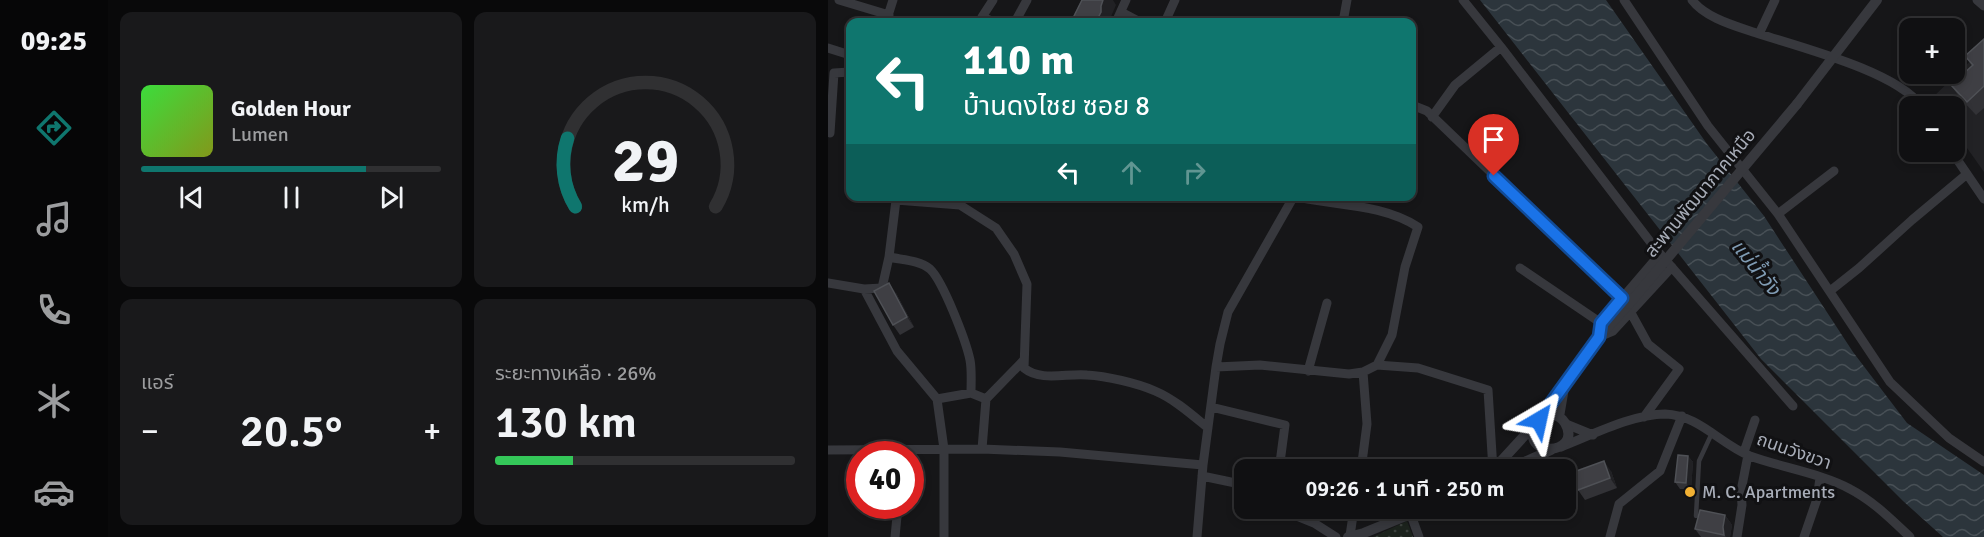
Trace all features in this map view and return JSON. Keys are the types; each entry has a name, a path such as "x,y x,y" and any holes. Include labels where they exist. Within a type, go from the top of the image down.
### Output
{"street":[{"path":"839,0 884,18"},
{"path":"887,18 893,0"},
{"path":"982,18 993,0"},
{"path":"1017,18 1027,0"},
{"path":"1118,18 1126,0"},
{"path":"1167,18 1175,0"},
{"path":"1346,18 1347,0"},
{"path":"1463,0 1660,254 1793,406"},
{"path":"1624,0 1708,126 1778,214 1890,382 1949,438 1984,462"},
{"path":"1692,0 1724,22 1833,57 1903,88 1911,96"},
{"path":"1759,34 1775,0"},
{"name":"สะพานพัฒนาภาคเหนือ","path":"1503,459 1539,420 1599,337 1797,104 1877,0"},
{"path":"1977,0 1984,6"},
{"path":"1121,12 1132,18"},
{"path":"1432,117 1455,85 1501,47"},
{"path":"828,48 846,54"},
{"path":"830,133 834,73 846,72"},
{"path":"1416,107 1427,111 1627,305 1648,344 1679,369 1644,417"},
{"path":"1959,162 1984,199"},
{"path":"1778,214 1834,171"},
{"path":"1830,291 1967,174"},
{"path":"828,283 864,289 882,288 889,257 896,201"},
{"path":"959,201 996,228 1014,254 1027,284 1024,368 1030,373 1057,376 1088,375 1155,391 1182,407 1208,428"},
{"path":"1197,537 1210,407 1228,312 1291,201"},
{"path":"1356,201 1418,227 1405,267 1392,335 1377,365"},
{"path":"1627,305 1660,254"},
{"path":"889,257 918,263 930,270 939,282 970,360 971,393"},
{"path":"1599,337 1601,323 1627,305 1672,267"},
{"path":"1520,268 1601,323"},
{"path":"864,289 897,351 938,399 944,449 944,537"},
{"path":"1308,371 1327,303"},
{"path":"982,449 986,399 1023,361"},
{"path":"1216,367 1260,365 1349,374 1364,372 1377,365 1418,368 1488,390 1492,459"},
{"path":"1361,459 1366,424 1364,372"},
{"path":"1555,449 1567,437 1562,421 1564,384"},
{"path":"938,399 971,393 986,399"},
{"path":"1210,407 1285,425 1280,459"},
{"name":"ถนนวังขวา","path":"1593,435 1644,417 1663,414 1682,416 1694,420 1746,454 1848,488 1872,503 1910,537"},
{"path":"1555,449 1540,447 1534,438 1534,427 1539,420 1553,415 1593,435"},
{"path":"1610,537 1619,504 1660,471 1682,416"},
{"path":"1737,537 1746,454 1755,420"},
{"path":"1532,459 1593,435"},
{"path":"924,450 982,449 1060,452 1203,465"},
{"path":"828,450 846,450"},
{"path":"1202,476 1234,483"},
{"path":"1804,537 1817,499 1820,478"},
{"path":"895,537 897,519"},
{"path":"1304,519 1336,537"},
{"path":"1312,519 1314,523"},
{"path":"1352,519 1349,537 1401,519"},
{"path":"1412,519 1419,537"}],"lane":[{"path":"1696,516 1699,461 1712,433"}],"shaded area":[{"path":"1984,48 1984,172 1965,145 1965,96 1934,96 1947,84 1965,84 1965,66"},
{"path":"1407,521 1413,537 1373,537"}],"water":[{"name":"แม่น้ำวัง","path":"1480,0 1606,0 1707,144 1764,216 1853,352 1907,423 1984,475 1984,537 1943,537 1903,501 1761,359"}],"building":[{"path":"1082,0 1103,0 1098,18 1073,18"},
{"path":"1984,39 1984,86 1967,102 1965,96 1961,96 1951,85 1965,84 1965,72 1973,65 1965,56"},
{"path":"889,283 907,317 893,325 874,291"},
{"path":"1678,455 1688,456 1686,483 1675,482"},
{"path":"1604,461 1610,478 1578,490 1576,471"},
{"path":"1700,510 1725,515 1724,535 1695,529"}],"place":[{"name":"M. C. Apartments","path":"1690,492"}],"route":[{"path":"1494,176 1622,298 1601,323 1599,337 1539,420"}]}
